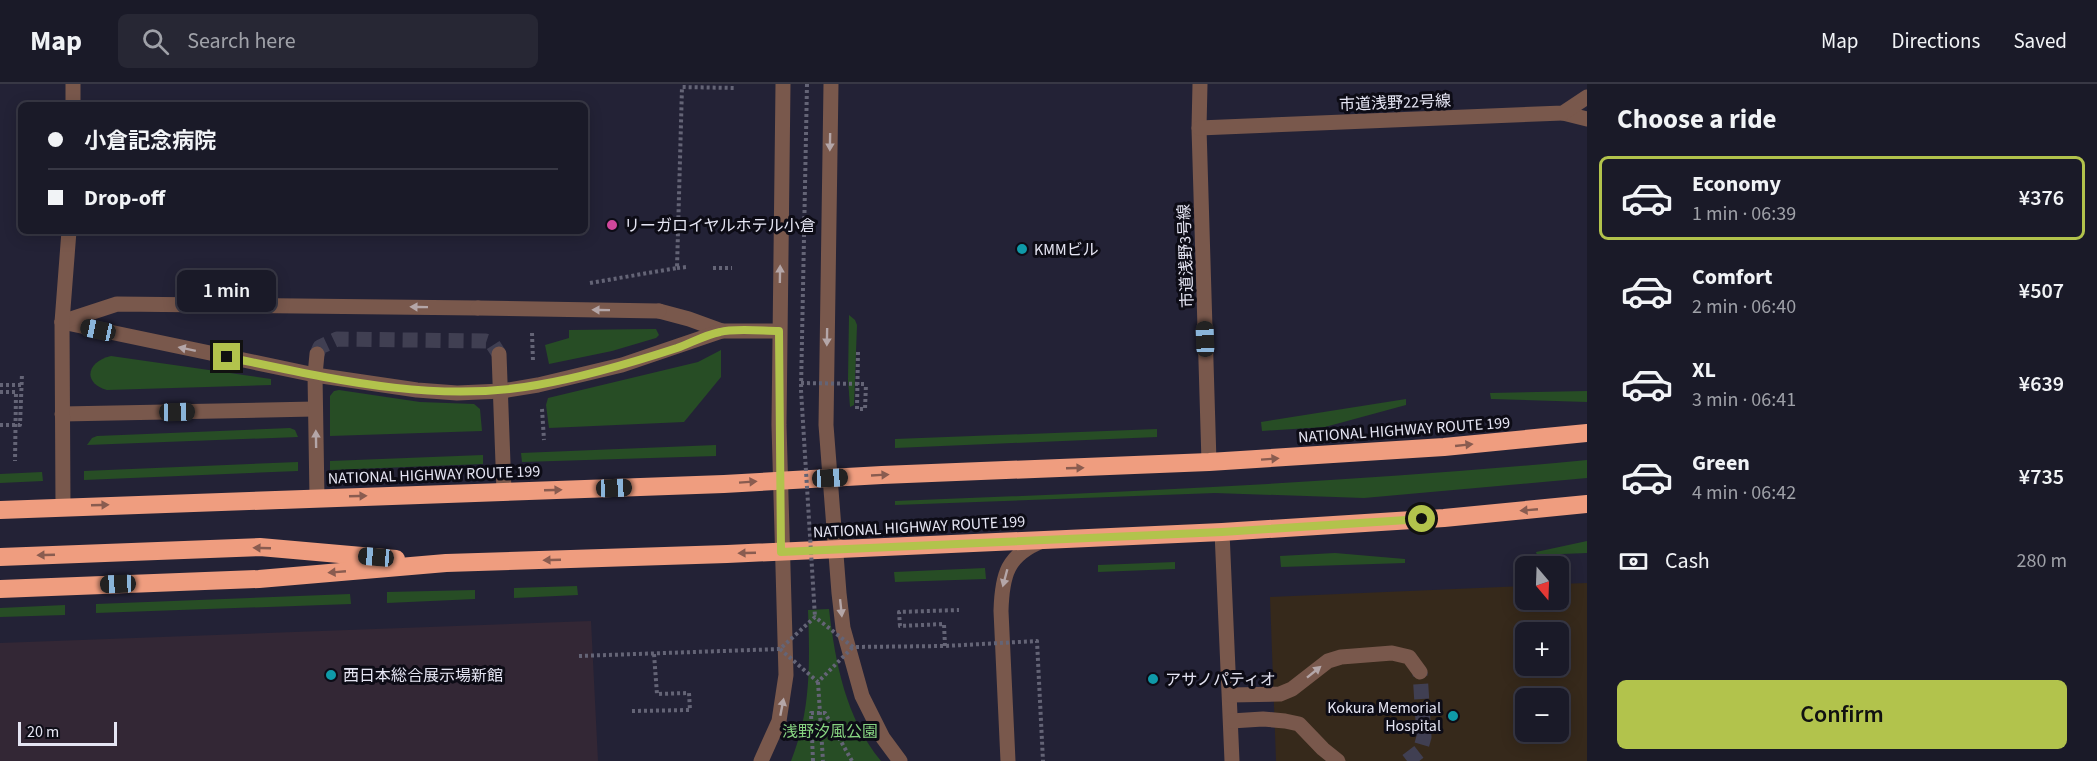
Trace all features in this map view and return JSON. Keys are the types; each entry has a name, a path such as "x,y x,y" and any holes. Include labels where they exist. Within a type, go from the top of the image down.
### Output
{"highway":[{"name":"NATIONAL HIGHWAY ROUTE 199","path":"0,510 1209,462 1444,447 1587,433"},
{"name":"NATIONAL HIGHWAY ROUTE 199","path":"0,589 259,579 446,563 781,552 1222,532 1444,518 1587,504"},
{"path":"0,557 260,547 446,563"}],"street":[{"path":"73,84 73,102"},
{"path":"761,761 779,722 786,675 781,552 779,331 783,84"},
{"path":"831,84 826,425 843,628 853,667 870,715 900,761"},
{"name":"市道浅野3号線","path":"1200,84 1199,128 1209,462"},
{"path":"1563,113 1587,97"},
{"path":"1563,113 1587,119"},
{"name":"市道浅野22号線","path":"1199,128 1563,113"},
{"path":"63,507 62,322 69,234"},
{"path":"62,322 117,304 153,304 659,311 722,331"},
{"path":"62,322 315,375 417,390 457,393 502,391 538,385 622,365 722,331 779,331"},
{"path":"317,354 315,375 317,498"},
{"path":"499,354 504,491"},
{"path":"62,414 315,409"},
{"path":"1222,532 1232,761"},
{"path":"1008,761 1002,588 1007,569 1015,557 1028,546 1045,540"},
{"path":"1230,695 1280,694 1292,689 1328,661 1341,657 1392,653 1409,657 1420,672"},
{"path":"1231,721 1263,719 1299,724 1338,761"}],"path":[{"path":"807,84 801,383 815,617 853,647 945,646 1037,641 1043,761"},
{"path":"677,268 682,87 735,88"},
{"path":"588,284 687,267"},
{"path":"713,268 732,268"},
{"path":"532,325 532,355 535,368"},
{"path":"801,383 866,384 866,409 857,409 858,352"},
{"path":"0,425 20,425 22,374"},
{"path":"0,385 22,385"},
{"path":"0,392 16,392 15,461"},
{"path":"541,399 544,440"},
{"path":"945,646 944,624 900,626 899,612 959,610"},
{"path":"579,656 780,649 815,617"},
{"path":"818,682 853,647"},
{"path":"780,649 818,682 823,761"},
{"path":"632,711 690,710 689,693 657,693 654,654"},
{"path":"813,761 811,713 825,713 852,761"}],"shaded area":[{"path":"1587,583 1587,761 1276,761 1270,597 1515,586 1515,610 1569,610 1569,584"},
{"name":"西日本総合展示場新館","path":"591,621 598,761 0,761 0,643"}],"green space":[{"path":"849,315 857,325 854,405 850,407 848,379"},
{"path":"656,329 659,335 656,338 612,351 549,364 545,345 569,338 569,330"},
{"path":"721,350 721,377 684,422 549,428 546,405 548,398 698,362"},
{"path":"111,356 271,379 271,385 107,390 93,382 91,372 97,362"},
{"path":"334,391 420,402 474,404 480,409 482,431 330,436 330,396"},
{"path":"1587,391 1587,402 1491,399 1490,393"},
{"path":"1406,399 1406,405 1325,427 1262,431 1261,422"},
{"path":"290,428 295,430 298,437 87,445 92,438 97,436"},
{"path":"1157,429 1157,437 895,448 895,439"},
{"path":"716,445 716,456 522,462 521,453"},
{"path":"483,455 483,464 330,470 330,461"},
{"path":"1587,460 1587,478 1364,498 1215,493 895,505 895,501 1328,480"},
{"path":"298,462 298,471 84,480 84,471"},
{"path":"42,472 43,481 0,483 0,474"},
{"path":"1587,541 1587,553 1537,555 1536,552"},
{"path":"1335,553 1405,559 1405,563 1281,567 1280,556"},
{"path":"1175,562 1175,569 1098,572 1098,565"},
{"path":"985,568 986,579 895,582 894,572"},
{"path":"577,586 578,595 514,598 514,588"},
{"path":"475,590 475,599 387,603 387,592"},
{"path":"350,594 351,604 96,613 96,604"},
{"path":"65,605 65,615 0,617 0,608"},
{"name":"浅野汐風公園","path":"829,609 844,689 859,727 881,761 791,761 798,743 806,705 809,668 808,610"}],"tunnel":[{"path":"317,354 320,347 337,339 486,341 492,343 499,354"},
{"path":"1407,761 1420,751 1424,737 1420,672"}],"place":[{"name":"リーガロイヤルホテル小倉","path":"612,225"},
{"name":"KMMビル","path":"1022,249"},
{"name":"西日本総合展示場新館","path":"331,675"},
{"name":"アサノパティオ","path":"1153,679"},
{"name":"Kokura Memorial Hospital","path":"1453,716"}],"route":[{"path":"227,357 315,375 417,390 457,393 502,391 622,365 722,331 779,331 781,552 1222,532 1422,519"}]}
